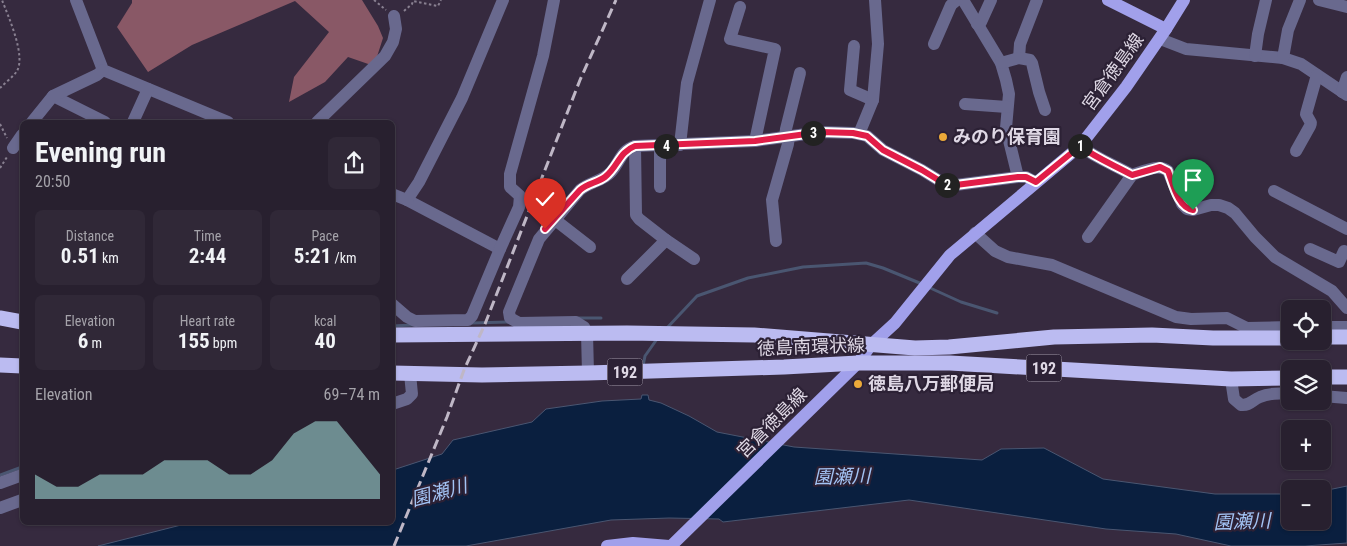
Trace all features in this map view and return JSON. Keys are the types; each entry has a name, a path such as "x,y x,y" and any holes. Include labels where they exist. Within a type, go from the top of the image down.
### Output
{"highway":[{"path":"0,318 20,322"},
{"name":"徳島南環状線","path":"395,334 626,332 772,336 915,348 949,348 1054,337 1143,335 1213,338"},
{"path":"1331,337 1347,337"},
{"name":"192","path":"1213,338 1281,338"},
{"name":"徳島南環状線","path":"395,373 482,375 784,367 858,363 950,363 1231,379"},
{"path":"0,365 20,366"},
{"path":"1331,377 1347,377"},
{"name":"192","path":"1231,379 1281,378"}],"main road":[{"path":"1108,0 1163,34"},
{"name":"宮倉徳島線","path":"673,544 858,363 871,345 895,323 950,255 1080,146 1126,87 1184,0"},
{"path":"607,546 633,543 673,544"}],"street":[{"path":"76,0 103,70 223,120"},
{"path":"407,200 462,98 503,0"},
{"path":"395,307 415,321 468,320 472,316 519,207 520,196 510,187 510,174 543,56 554,0"},
{"path":"680,145 687,83 710,0"},
{"path":"859,134 873,100 878,44 875,0"},
{"path":"934,44 951,5 957,0"},
{"path":"963,0 1001,63 1009,94 1006,128 1018,177"},
{"path":"977,24 981,22 991,0"},
{"path":"1019,58 1020,44 1037,0"},
{"path":"1255,56 1266,0"},
{"path":"1283,58 1288,30 1300,0"},
{"path":"1319,0 1347,7"},
{"path":"740,7 730,39 775,49 755,141"},
{"path":"319,120 385,56 393,42 396,29 394,16"},
{"path":"1163,34 1186,48 1283,58 1301,64 1345,94 1347,77"},
{"path":"854,46 850,90 873,100"},
{"path":"1001,63 1019,58 1030,60 1045,110"},
{"path":"34,120 53,96 97,75 103,70"},
{"path":"776,241 772,200 788,144 786,129 800,73"},
{"path":"1296,151 1310,126 1311,122 1306,114 1317,75"},
{"path":"134,120 148,89"},
{"path":"53,96 101,120"},
{"path":"965,104 1007,107"},
{"path":"588,373 584,327 576,322 519,323 510,318 509,312 538,239 580,190 587,184 604,178 612,171 626,149 635,146 755,141 821,132 859,134 867,136 883,150 948,186 1018,177 1026,177 1036,182"},
{"path":"12,148 20,138"},
{"path":"635,146 636,215 666,240 694,258"},
{"path":"660,146 660,187"},
{"path":"1080,146 1095,157 1115,165 1132,175"},
{"path":"1088,237 1132,175 1160,167 1165,168 1182,204 1188,210 1211,205 1220,205 1228,208 1235,213 1255,238 1275,257 1332,291 1347,308"},
{"path":"1274,190 1347,229"},
{"path":"395,196 407,200 500,248"},
{"path":"554,219 590,246"},
{"path":"974,233 995,251 1008,257 1052,265 1176,317 1191,319 1227,318 1247,328"},
{"path":"627,279 666,240"},
{"path":"1310,249 1339,262 1344,251 1347,252"},
{"path":"1213,338 1247,328 1281,327"},
{"path":"1331,327 1347,327"},
{"path":"395,403 407,399 412,394 410,374"},
{"path":"1231,379 1233,396 1241,405 1250,404 1256,398 1268,394 1281,394"},
{"path":"1331,397 1347,398"},
{"path":"0,483 20,476"},
{"path":"0,508 20,501"}],"path":[{"path":"0,88 17,71 19,60 16,36 2,0"},
{"path":"374,0 394,16 412,4 413,0 438,6 442,0"}],"shaded area":[{"path":"132,0 362,0 383,38 374,66 348,57 325,82 289,102 294,77 329,32 295,1 192,45 148,72 117,27"}],"water":[{"name":"園瀬川","path":"642,395 648,395 649,400 661,403 689,416 717,432 794,447 982,460 1001,449 1044,448 1103,479 1215,494 1281,494 1281,530 1331,530 1331,489 1347,486 1347,543 1305,546 1231,546 1176,534 1106,529 909,500 723,522 719,519 669,518 611,520 466,546 98,546 181,525 395,525 395,469 442,454 453,440 532,422 546,409 602,401 641,399"}],"waterway":[{"path":"666,329 697,296 748,278 803,267 866,263 922,284"},
{"path":"928,287 961,302 997,313"},
{"path":"579,318 601,318"},
{"path":"472,323 508,322"},
{"path":"395,326 413,325"},
{"path":"643,366 645,356 657,339"},
{"path":"0,475 20,468"}],"railway":[{"path":"394,546 447,417 464,370 485,324 580,80 616,0"}],"place":[{"name":"みのり保育園","path":"943,137"},
{"name":"徳島八万郵便局","path":"858,384"}],"route":[{"path":"545,229 580,190 587,184 604,178 612,171 626,149 635,146 755,141 821,132 853,133 867,136 883,150 948,186 1018,177 1026,177 1036,182 1080,146 1095,157 1115,165 1132,175 1160,167 1165,168 1182,204 1188,210 1193,210"}]}
